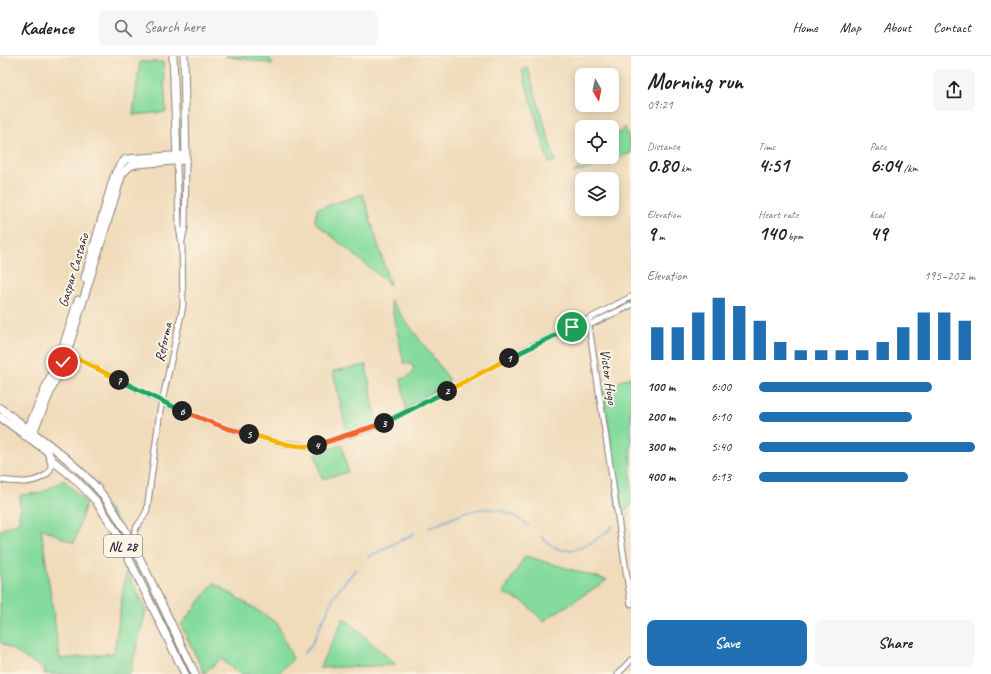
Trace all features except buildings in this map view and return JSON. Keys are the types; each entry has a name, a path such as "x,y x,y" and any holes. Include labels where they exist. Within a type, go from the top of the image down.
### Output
{"main road":[{"path":"173,56 177,158"},
{"path":"184,56 186,158"},
{"name":"Gaspar Castaño","path":"29,435 64,352 116,171 126,159 186,158"},
{"name":"NL 28","path":"0,408 96,501 115,530 185,674"},
{"name":"NL 28","path":"0,417 66,459 96,488 122,524 195,674"}],"street":[{"name":"Reforma","path":"139,558 134,534 136,525 143,518 147,510 162,402 183,306 182,244 179,228 177,158"},
{"path":"182,244 185,227 186,158"},
{"path":"64,352 162,402 199,418 226,428 277,442 311,447 380,425 532,346 630,298"},
{"path":"581,323 589,325 631,305"},
{"name":"Victor Hugo","path":"588,319 631,604"},
{"path":"0,480 26,482 38,480 49,473 52,466 45,450"},
{"path":"618,674 631,660"}],"green space":[{"path":"225,56 268,56 273,64"},
{"path":"140,62 163,62 166,112 133,115"},
{"path":"528,68 555,161 549,163 522,70"},
{"path":"625,127 631,145 631,153 619,157 619,133"},
{"path":"583,164 601,164 588,169 573,173"},
{"path":"363,194 390,285 315,222 317,209"},
{"path":"390,300 450,380 406,410 401,379 406,378 412,372 414,367 410,364 404,363"},
{"path":"366,365 377,423 347,433 333,371"},
{"path":"631,376 631,506 622,512 603,390"},
{"path":"342,445 348,472 322,479 315,453"},
{"path":"79,478 110,510 127,539 192,674 189,674 115,523 102,504"},
{"path":"64,480 86,503 74,543 41,528 60,659 114,653 126,571 146,610 130,674 44,674 45,670 0,642 0,530 19,522 20,495 41,493"},
{"path":"525,556 607,580 543,621 525,603 503,593"},
{"path":"214,583 277,623 293,659 278,674 240,674 221,659 204,673 181,625"},
{"path":"344,618 396,665 319,668"}],"waterway":[{"path":"429,528 479,509 503,511 529,526"},
{"path":"626,517 631,513"},
{"path":"541,536 550,544 559,549 578,549 596,540 613,526"},
{"path":"368,557 415,533"},
{"path":"304,653 311,646 335,594 356,569"}],"route":[{"path":"63,362 67,353 162,402 199,418 226,428 277,442 311,447 380,425 398,417 532,346 572,327"}]}
